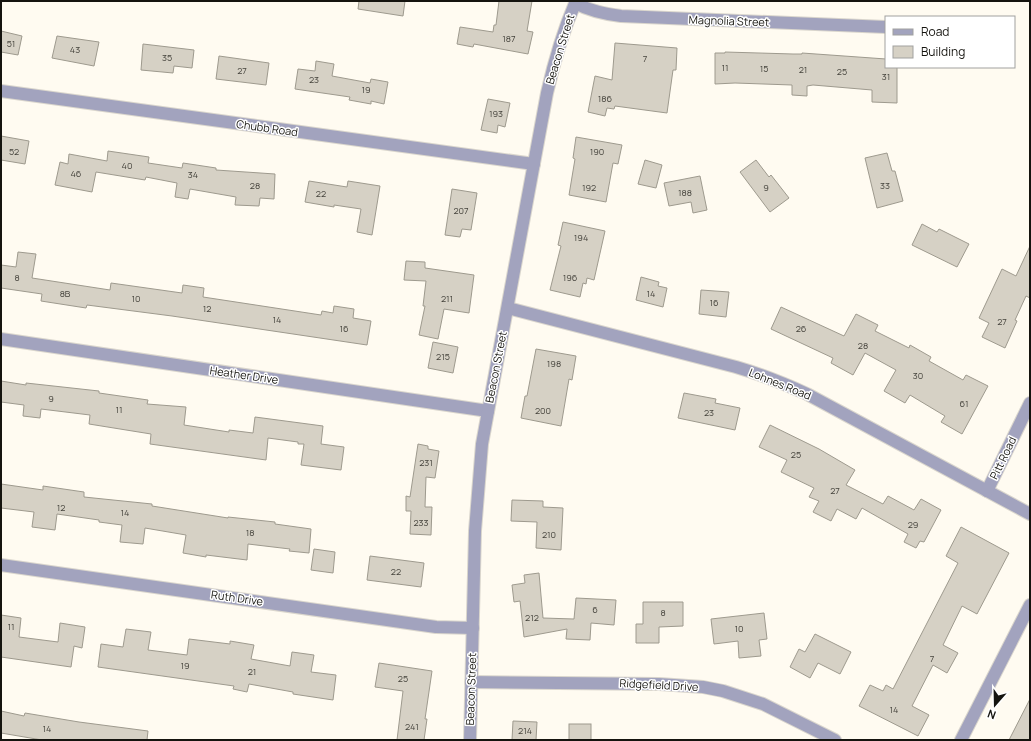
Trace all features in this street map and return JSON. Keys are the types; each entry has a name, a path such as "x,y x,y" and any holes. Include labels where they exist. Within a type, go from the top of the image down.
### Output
{"street":[{"name":"Magnolia Street","path":"575,2 597,12 621,16 885,28"},
{"name":"Beacon Street","path":"470,740 477,504 482,444 554,63 575,2"},
{"name":"Chubb Road","path":"1,91 534,164"},
{"name":"Lohnes Road","path":"508,308 761,374 807,394 1030,514"},
{"name":"Heather Drive","path":"1,339 488,411"},
{"name":"Pitt Road","path":"987,491 1030,403"},
{"name":"Ruth Drive","path":"1,565 436,627 473,628"},
{"path":"961,740 1030,605"},
{"name":"Ridgefield Drive","path":"471,682 659,684 702,687 723,691 763,704 835,740"}],"building":[{"path":"359,1 405,1 403,16 358,9"},
{"path":"499,1 532,1 527,31 533,32 528,54 474,44 473,47 457,44 460,27 493,32 494,25 496,25"},
{"path":"1,31 22,36 18,55 1,52"},
{"path":"57,36 99,42 94,66 52,58"},
{"path":"615,43 677,48 676,70 673,70 667,113 615,106 614,109 607,108 605,116 588,112 595,76 612,80"},
{"path":"143,44 194,50 192,68 174,66 173,73 141,70"},
{"path":"715,53 802,53 885,59 885,68 897,68 897,103 872,102 872,90 813,85 807,86 807,96 792,95 792,85 735,83 715,84"},
{"path":"219,56 269,63 266,85 216,79"},
{"path":"316,61 334,64 332,76 370,83 371,79 388,82 384,104 371,101 371,104 349,100 350,97 295,89 298,69 315,71"},
{"path":"488,99 510,103 505,127 498,125 497,133 481,130"},
{"path":"1,136 29,141 25,164 1,160"},
{"path":"576,137 622,145 618,164 613,163 606,202 569,195 575,159 573,158"},
{"path":"108,151 149,157 148,163 182,168 183,163 216,168 216,170 275,174 274,199 260,198 259,206 235,205 236,197 190,189 188,199 175,197 177,183 146,177 145,180 96,172 92,192 55,185 60,162 68,164 69,154 107,161"},
{"path":"887,153 892,171 895,171 903,201 877,208 865,158"},
{"path":"645,160 662,165 656,188 638,184"},
{"path":"756,160 769,177 771,175 789,198 770,212 740,172"},
{"path":"700,176 707,210 693,213 691,202 669,206 664,183"},
{"path":"309,181 347,187 348,181 380,186 372,235 357,232 361,209 334,205 334,207 305,202"},
{"path":"452,189 477,193 471,230 462,229 460,237 445,235"},
{"path":"563,222 605,231 594,280 587,278 586,284 583,283 580,297 550,290 561,246 558,245"},
{"path":"922,224 937,232 939,229 969,244 957,267 912,245"},
{"path":"1030,246 1030,298 1026,296 1015,320 1017,321 1005,348 982,337 989,323 979,318 1002,269 1016,276"},
{"path":"18,252 36,254 32,278 110,290 111,283 182,293 183,285 204,288 203,297 321,315 322,311 333,313 334,306 354,309 353,318 371,321 367,345 172,316 87,305 86,308 41,301 42,294 1,288 1,265 16,267"},
{"path":"406,261 425,262 425,268 474,275 469,313 444,309 438,339 419,335 425,306 423,306 426,281 404,280"},
{"path":"641,277 659,282 658,286 667,288 663,307 636,300"},
{"path":"701,290 729,292 726,317 699,314"},
{"path":"781,307 844,336 856,314 878,325 875,331 909,348 910,345 931,357 929,361 963,380 966,375 988,386 962,434 941,422 945,416 910,395 905,403 884,391 896,370 865,353 853,375 831,363 833,358 771,329"},
{"path":"433,342 458,347 453,373 428,368"},
{"path":"536,349 576,356 572,380 569,379 561,426 521,418"},
{"path":"1,381 26,385 26,383 99,391 99,393 148,400 147,404 186,407 184,425 229,432 229,430 253,433 255,417 323,426 321,444 344,447 341,470 301,465 304,444 298,444 298,442 268,438 266,460 150,444 151,434 89,424 90,415 41,409 40,418 23,416 24,405 1,402"},
{"path":"684,393 716,399 715,403 740,408 735,430 678,418"},
{"path":"770,425 819,449 855,470 846,485 883,504 888,496 914,510 921,499 941,510 924,542 920,541 916,548 904,542 908,534 862,508 856,519 837,509 831,521 813,512 819,501 809,497 814,488 781,472 787,460 759,447"},
{"path":"418,444 428,446 428,449 439,451 435,478 426,477 425,507 432,507 431,535 410,534 411,511 406,511 406,496 410,497"},
{"path":"1,484 43,490 43,486 84,492 84,497 152,504 152,506 228,518 275,522 275,524 311,529 309,553 248,544 247,560 206,555 206,557 183,553 186,535 145,528 143,544 120,542 122,525 57,514 55,530 32,527 34,512 1,508"},
{"path":"512,500 543,501 543,507 563,508 561,550 536,548 537,522 511,521"},
{"path":"961,527 1009,553 977,614 962,606 943,645 958,653 947,673 933,665 912,706 929,715 918,736 859,706 870,685 883,691 886,685 893,689 958,563 946,556"},
{"path":"314,549 335,552 333,573 311,570"},
{"path":"370,556 424,563 421,587 367,580"},
{"path":"539,573 543,618 574,619 576,598 616,600 614,625 591,623 590,640 566,639 567,629 524,637 520,601 514,602 512,585 525,583 524,575"},
{"path":"643,602 683,602 683,626 659,627 659,643 636,643 636,624 643,624"},
{"path":"764,613 767,639 759,640 761,656 739,658 738,641 714,644 711,619"},
{"path":"1,615 21,618 19,637 58,642 60,623 85,627 82,648 74,646 71,667 1,657"},
{"path":"126,629 151,632 148,650 187,655 189,639 230,644 230,641 254,645 251,659 290,666 292,652 314,655 311,672 336,675 333,700 293,694 293,692 249,684 247,692 233,689 234,686 98,667 101,644 123,647"},
{"path":"815,634 851,652 840,674 818,663 810,678 790,667 799,649 805,652"},
{"path":"379,663 432,671 425,719 427,719 424,740 397,740 403,691 375,687"},
{"path":"1030,699 1030,740 1009,740"},
{"path":"1,711 24,716 25,713 148,731 147,740 42,740 1,733"},
{"path":"513,721 537,722 536,740 512,740"},
{"path":"569,724 591,724 591,740 569,740"}]}
